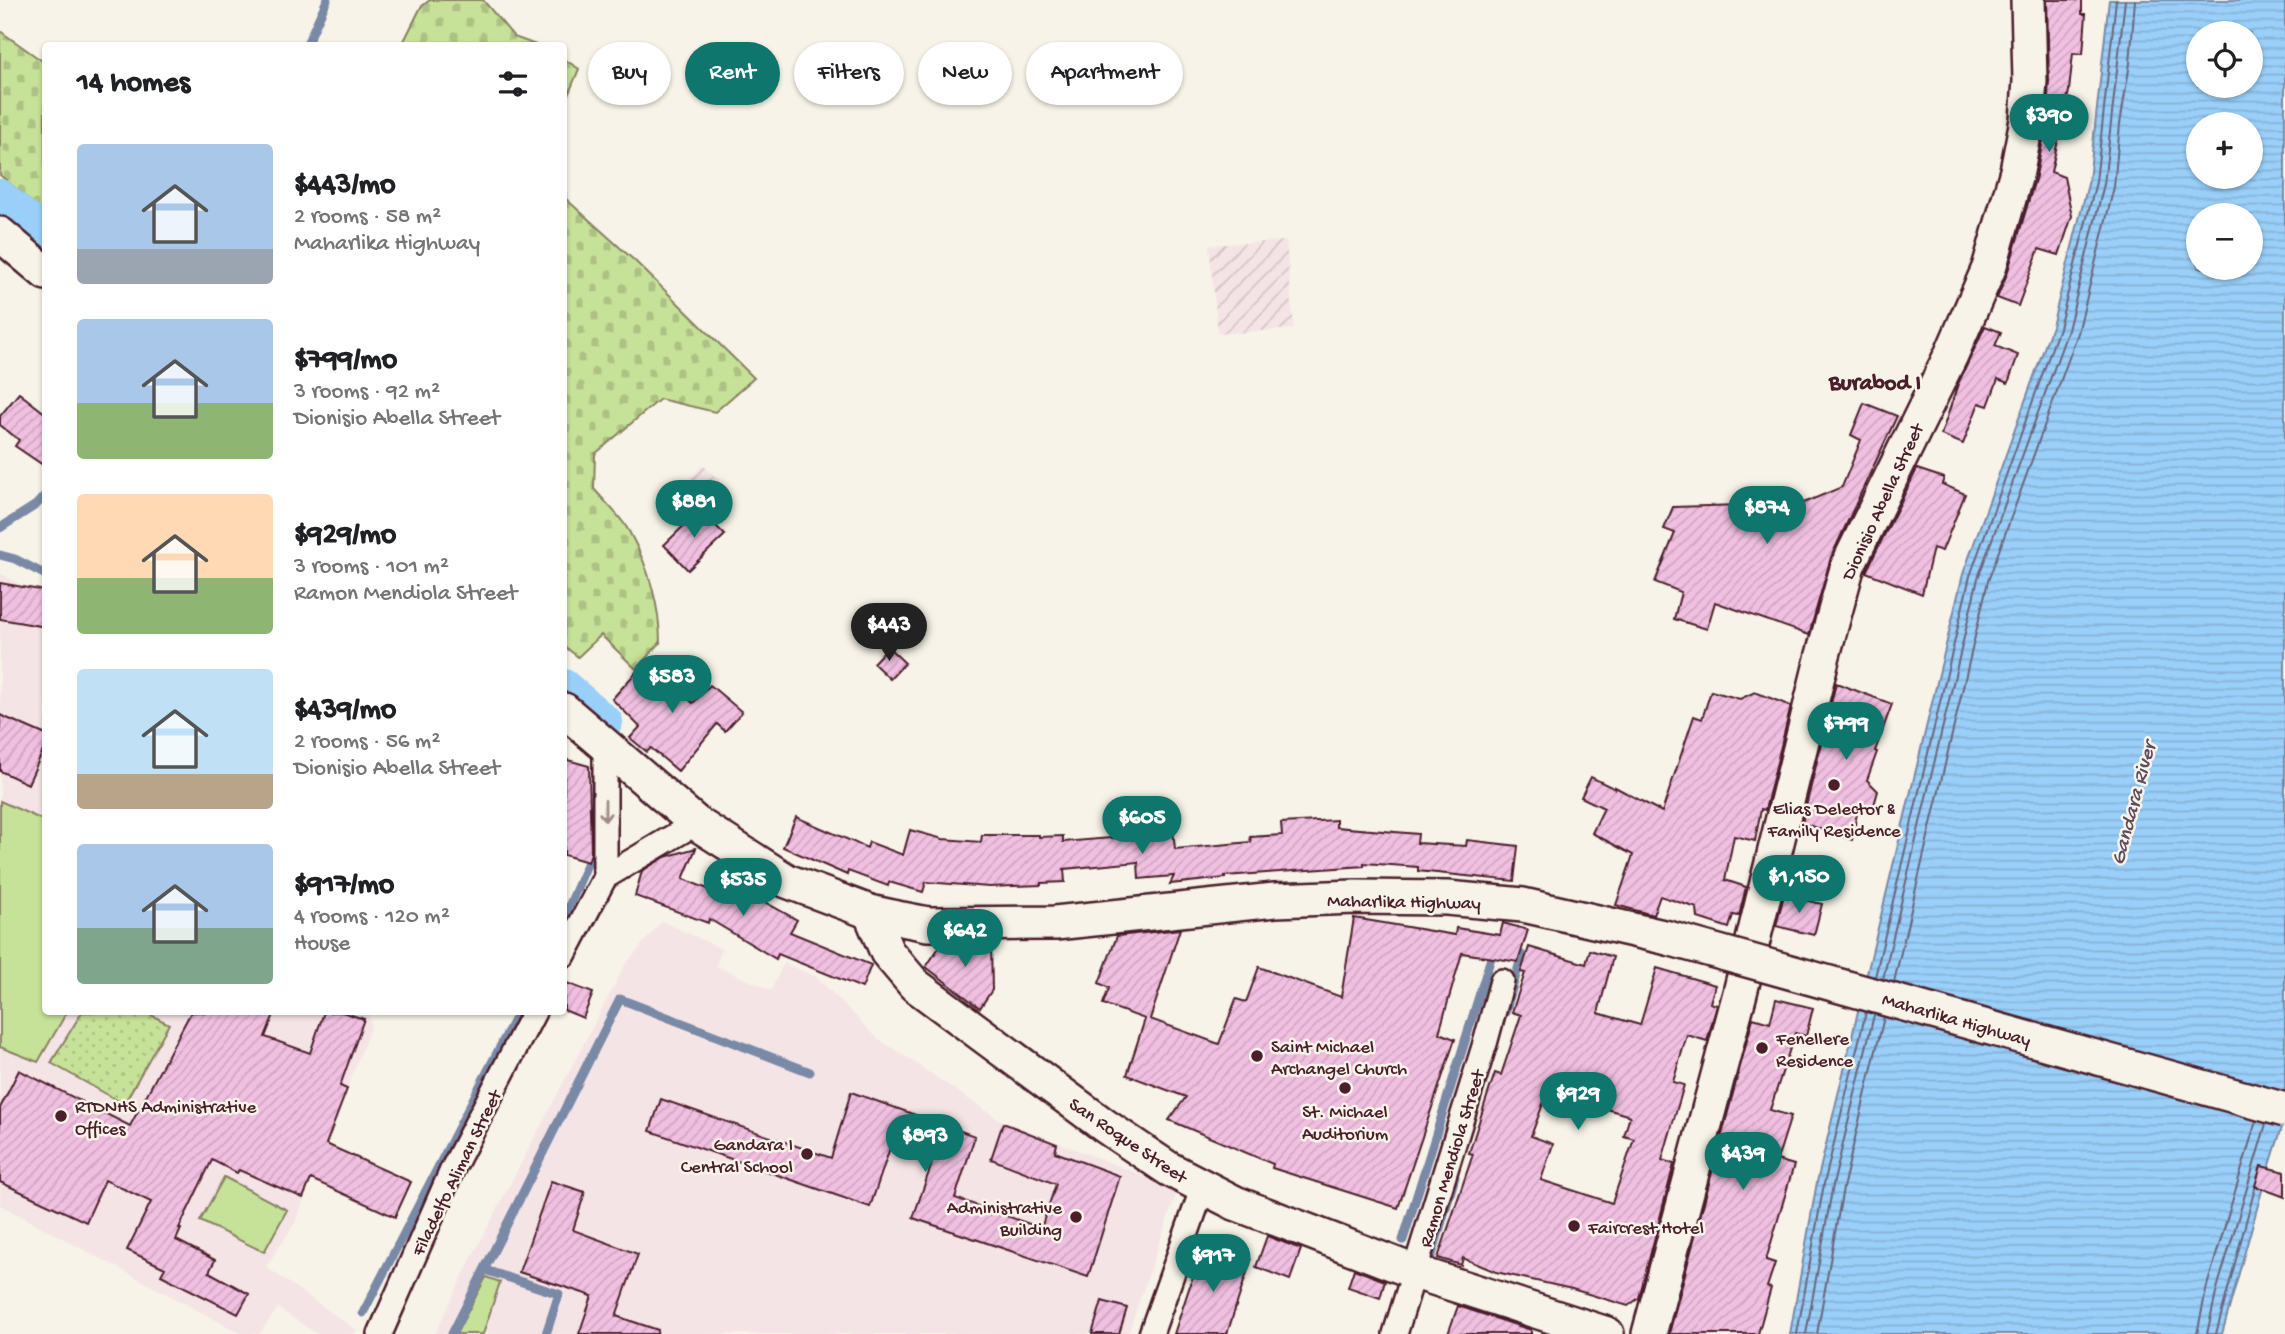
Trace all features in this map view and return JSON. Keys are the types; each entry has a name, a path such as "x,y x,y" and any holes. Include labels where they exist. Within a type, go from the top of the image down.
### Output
{"main road":[{"name":"Dionisio Abella Street","path":"1649,1334 1743,980 1823,655 1848,565 1951,355 1990,268 2017,171 2027,120 2030,81 2028,0"},
{"path":"0,234 42,270"},
{"name":"Maharlika Highway","path":"567,712 696,823 787,881 870,912 928,924 1055,923 1275,900 1447,898 1522,905 1668,938 2285,1110"},
{"name":"San Roque Street","path":"870,912 887,952 915,985 1105,1126 1169,1170 1235,1203 1415,1272 1607,1334"}],"street":[{"path":"567,949 605,877 605,744"},
{"path":"605,877 696,823"},
{"name":"Ramon Mendiola Street","path":"1395,1334 1502,981"},
{"name":"Filadelfo Aliman Street","path":"380,1334 452,1170 532,1015"},
{"path":"1151,1334 1203,1187"}],"shaded area":[{"path":"1286,241 1294,329 1218,334 1209,245"},
{"path":"703,465 721,482 704,498 687,482"},
{"path":"0,573 42,597 42,1015 369,1015 371,1026 295,1223 266,1267 356,1330 354,1334 317,1334 278,1308 259,1334 242,1334 0,1205"},
{"name":"Gandara I Central School","path":"662,921 722,949 716,966 771,990 784,963 817,977 876,1037 1000,1120 1178,1189 1128,1334 435,1334 472,1257 625,965"}],"green space":[{"path":"430,0 483,0 514,37 528,42 404,42 421,7"},
{"path":"0,31 42,61 42,211 0,175"},
{"path":"567,61 579,69 567,98"},
{"path":"567,200 636,262 754,378 715,412 660,399 595,454 594,489 629,531 644,562 656,602 660,643 636,669 601,635 578,657 567,648"},
{"path":"0,801 42,820 42,1015 65,1015 38,1062 0,1047"},
{"path":"80,1015 151,1015 169,1024 124,1104 51,1063"},
{"path":"224,1177 287,1210 264,1252 200,1221"},
{"path":"486,1277 500,1282 483,1334 456,1334"}],"water":[{"name":"Gandara River","path":"2109,0 2285,0 2285,1118 2222,1334 1790,1334 1817,1182 1963,574 2052,326 2089,180"}],"building":[{"path":"2047,0 2082,0 2082,14 2086,14 2083,54 2073,53 2069,91 2051,172 2064,177 2072,216 2059,255 2039,249 2018,306 1997,298 2007,274 2036,176 2046,124 2049,81"},
{"path":"1985,326 2001,332 1995,346 2018,355 2008,383 1998,379 1988,406 1979,403 1963,444 1941,435 1958,384"},
{"path":"19,393 42,411 42,464 15,446 19,440 0,425 0,416"},
{"path":"1864,403 1897,416 1831,557 1809,635 1715,602 1707,629 1674,619 1681,592 1655,582 1675,533 1664,529 1673,507 1776,504 1783,499 1799,505 1842,487 1861,440 1851,435"},
{"path":"1917,469 1944,478 1942,484 1965,494 1942,551 1933,548 1922,594 1866,572"},
{"path":"700,510 725,535 688,570 664,545"},
{"path":"0,583 42,590 42,626 0,619"},
{"path":"888,647 905,663 890,679 873,663"},
{"path":"646,661 693,703 710,685 742,712 725,731 717,724 678,771 651,748 647,752 630,738 640,727 612,699"},
{"path":"1836,683 1892,704 1867,780 1878,791 1872,812 1858,808 1852,840 1802,823"},
{"path":"1711,691 1740,699 1755,692 1791,706 1765,810 1761,809 1755,841 1734,836 1725,880 1746,887 1739,916 1733,915 1729,928 1698,918 1697,908 1660,896 1653,915 1616,905 1633,855 1592,833 1604,808 1581,797 1591,777 1662,812 1694,716 1702,719"},
{"path":"0,715 42,733 42,753 28,784 0,771"},
{"path":"567,760 589,766 591,853 588,862 567,856"},
{"path":"796,817 867,848 869,842 903,855 910,830 943,839 981,842 982,835 1039,835 1063,836 1063,842 1135,836 1135,833 1173,829 1175,849 1251,842 1250,837 1282,835 1281,823 1336,820 1336,827 1418,834 1417,843 1466,846 1467,840 1518,846 1514,881 1418,871 1418,867 1364,863 1364,866 1225,876 1170,884 1174,876 1139,879 1138,862 1064,869 1065,882 989,887 926,882 923,892 889,882 888,886 848,871 847,875 783,847"},
{"path":"696,848 683,879 725,896 732,884 797,920 790,932 871,965 862,988 778,954 776,959 709,919 708,923 635,896 642,871 665,857"},
{"path":"1784,895 1822,904 1814,935 1776,926"},
{"path":"1354,918 1455,935 1456,928 1500,935 1503,923 1528,930 1518,962 1462,953 1439,1033 1455,1039 1398,1208 1272,1168 1273,1164 1169,1120 1186,1097 1127,1075 1145,1019 1103,1004 1109,988 1099,983 1117,936 1180,929 1150,1019 1219,1044 1236,999 1246,1002 1259,967 1341,997"},
{"path":"942,943 991,943 992,990 980,1008 926,967"},
{"path":"1529,947 1586,964 1590,950 1613,957 1598,1013 1640,1025 1657,968 1715,985 1710,1003 1717,1005 1707,1041 1687,1035 1673,1082 1684,1085 1662,1160 1674,1164 1639,1298 1628,1306 1572,1289 1496,1272 1463,1258 1461,1265 1438,1258 1473,1154 1469,1153 1495,1073 1501,1075 1521,1015 1512,1012 1525,973 1521,972","holes":["1548,1091 1630,1116 1624,1136 1634,1139 1612,1203 1541,1180 1553,1144 1531,1136"]},
{"path":"567,983 593,993 583,1018 567,1011"},
{"path":"1776,999 1813,1008 1806,1036 1795,1033 1770,1110 1791,1116 1777,1160 1794,1165 1766,1260 1775,1263 1767,1287 1771,1288 1758,1334 1669,1334 1753,1018 1770,1023"},
{"path":"189,1015 274,1015 265,1037 310,1053 323,1015 351,1015 364,1019 340,1086 347,1089 326,1144 411,1182 395,1217 311,1179 303,1198 239,1170 237,1173 212,1160 179,1228 181,1229 176,1240 215,1260 209,1272 249,1294 238,1314 161,1275 165,1268 127,1250 151,1202 105,1180 86,1222 0,1182 0,1108 19,1070 130,1126"},
{"path":"851,1092 975,1136 955,1198 1041,1228 1056,1184 991,1159 1003,1123 1057,1144 1055,1152 1120,1176 1088,1277 913,1218 932,1163 890,1148 870,1207 650,1131 661,1099 831,1158"},
{"path":"2261,1166 2285,1172 2285,1197 2255,1186"},
{"path":"551,1181 585,1192 573,1230 638,1254 616,1316 658,1330 657,1334 579,1334 592,1296 519,1272"},
{"path":"1267,1236 1301,1249 1290,1280 1256,1267"},
{"path":"1202,1249 1228,1257 1229,1253 1251,1260 1227,1334 1174,1334"},
{"path":"1354,1269 1385,1281 1380,1298 1348,1287"},
{"path":"1102,1301 1127,1308 1119,1334 1092,1334"},
{"path":"1458,1306 1531,1330 1531,1334 1448,1334"}],"waterway":[{"path":"308,42 327,0"},
{"path":"0,195 42,231"},
{"path":"0,528 42,498"},
{"path":"0,555 15,559 42,573"},
{"path":"567,688 607,722"},
{"path":"567,911 594,843"},
{"path":"1403,1240 1494,948"},
{"path":"1505,1013 1522,955"},
{"path":"452,1334 620,999 810,1072"},
{"path":"363,1313 516,1015"},
{"path":"1432,1255 1455,1177"},
{"path":"485,1270 559,1294 546,1334"}],"place":[{"name":"Elias Delector & Family Residence","path":"1834,785"},
{"name":"Fenellere Residence","path":"1762,1048"},
{"name":"Saint Michael Archangel Church","path":"1257,1056"},
{"name":"St. Michael Auditorium","path":"1345,1088"},
{"name":"RTDNHS Administrative Offices","path":"61,1116"},
{"name":"Gandara I Central School","path":"807,1154"},
{"name":"Administrative Building","path":"1076,1217"},
{"name":"Faircrest Hotel","path":"1574,1226"}],"district":[{"name":"Burabod I","path":"1875,381"}]}
